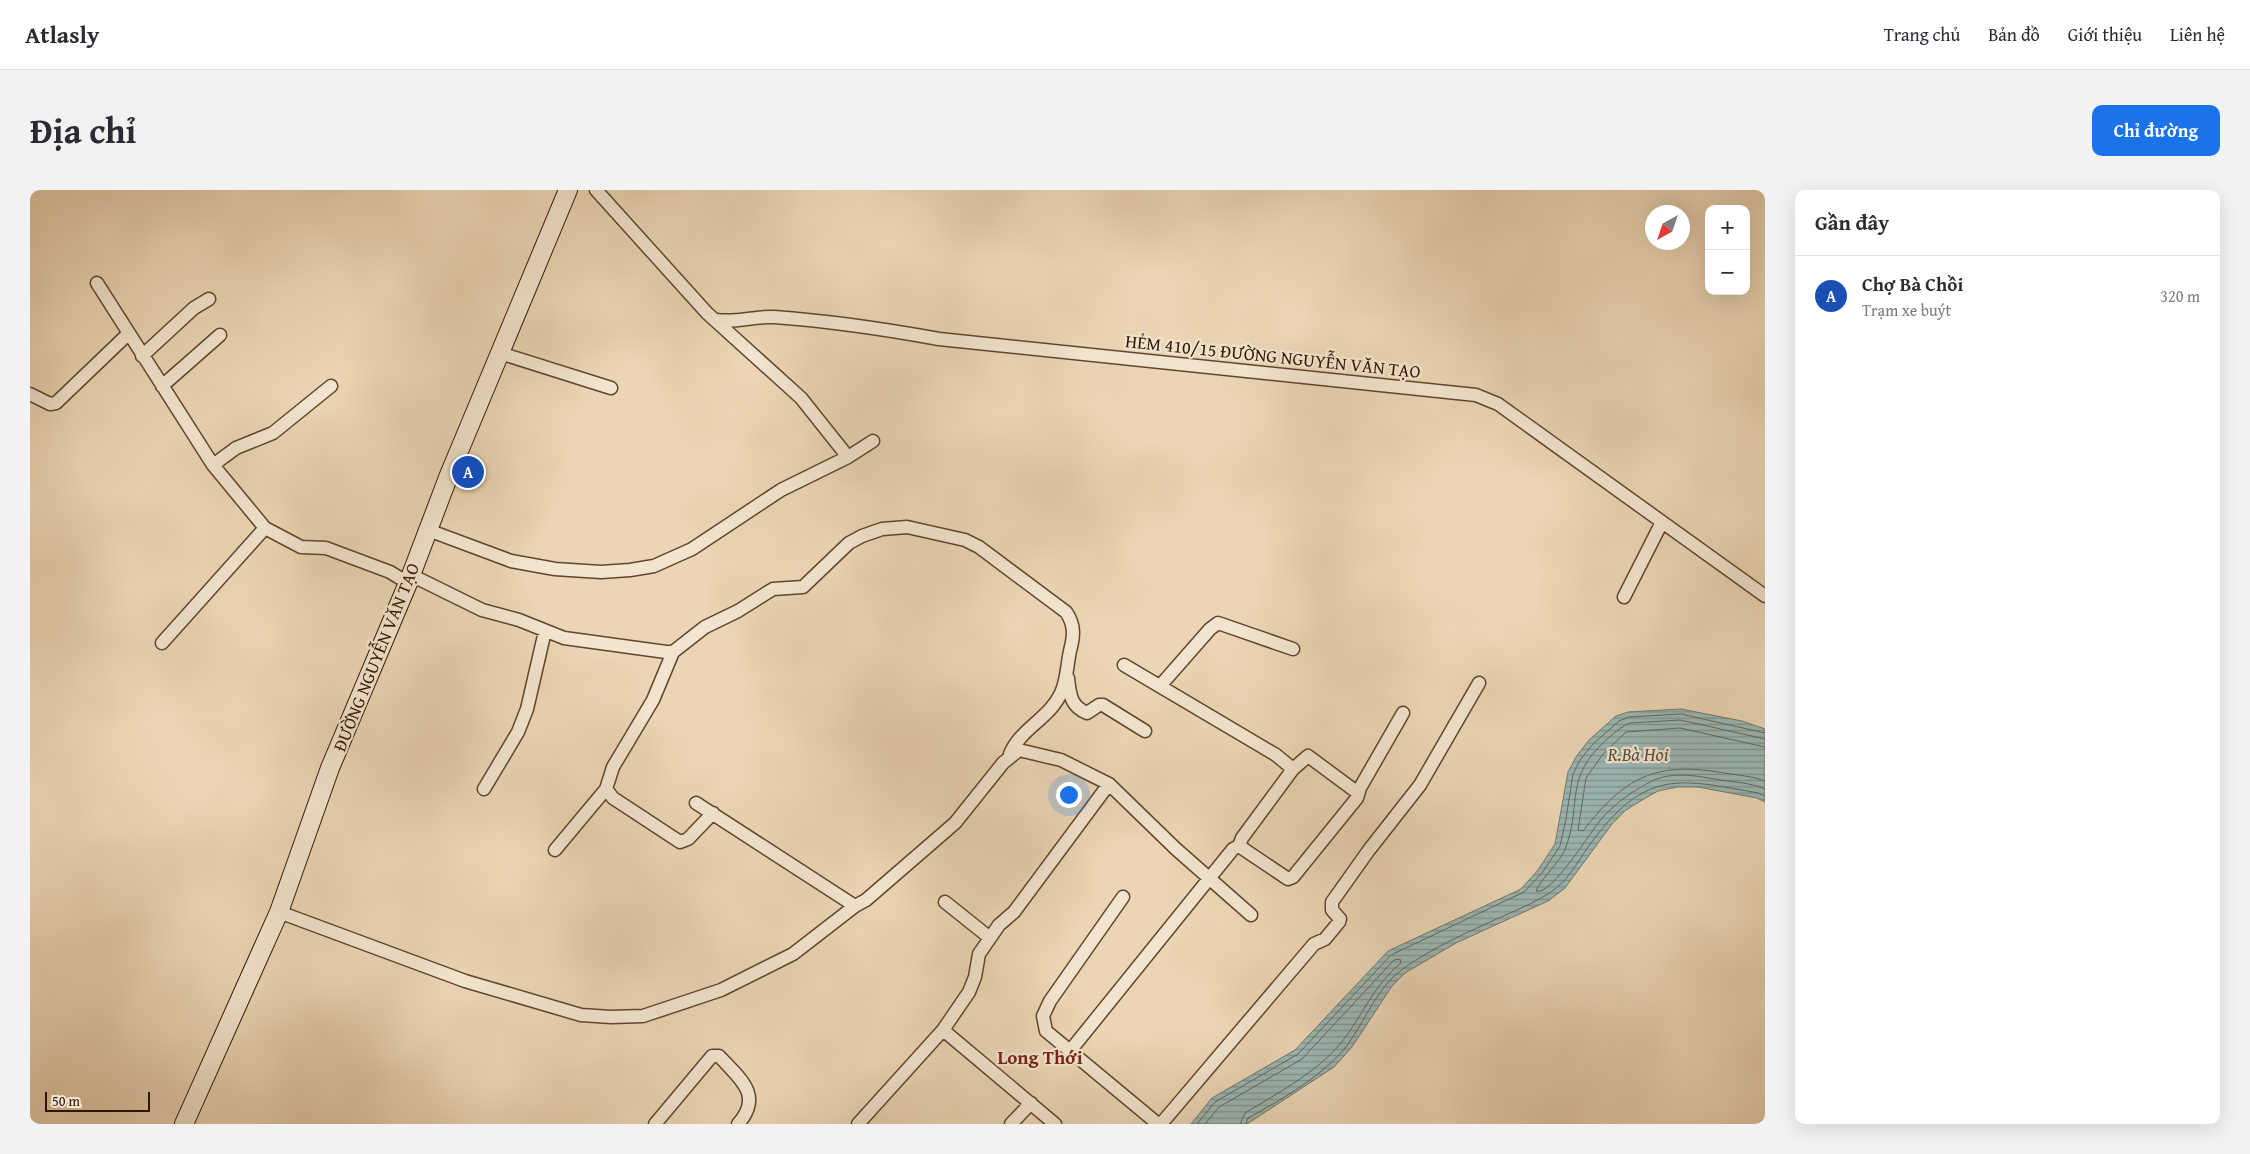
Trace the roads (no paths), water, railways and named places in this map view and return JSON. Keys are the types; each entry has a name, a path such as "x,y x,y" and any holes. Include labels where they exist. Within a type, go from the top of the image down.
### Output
{"main road":[{"name":"ĐƯỜNG NGUYỄN VĂN TẠO","path":"184,1124 279,912 330,768 410,579 428,530 568,190"}],"street":[{"path":"596,190 707,313 801,398 848,457"},
{"path":"97,284 213,465 265,528 301,547 326,548 410,579 482,610 519,620 564,638 673,652"},
{"path":"142,356 194,308 209,299"},
{"name":"HẺM 410/15 ĐƯỜNG NGUYỄN VĂN TẠO","path":"716,320 731,322 772,317 878,328 938,338 1476,395 1498,404 1765,596"},
{"path":"30,394 50,404 56,403 128,334"},
{"path":"162,386 220,335"},
{"path":"500,353 611,388"},
{"path":"213,465 236,448 273,433 331,386"},
{"path":"428,530 511,561 576,572 630,570 654,566 692,549 781,490 848,457 873,441"},
{"path":"1624,597 1662,522"},
{"path":"279,912 465,981 581,1015 611,1017 643,1016 721,990 793,954 855,906 866,900 955,823 1008,758 1021,737 1044,716 1061,693 1067,671 1073,629 1072,619 1066,612 979,547 965,540 907,527 882,529 862,536 849,544 803,587 773,589 738,611 705,627 673,652 653,700 613,767 606,789 555,850"},
{"path":"162,643 265,528"},
{"path":"1160,686 1210,629 1218,623 1293,649"},
{"path":"484,789 518,732 527,709 545,631"},
{"path":"1124,665 1276,755 1293,770"},
{"path":"1067,671 1070,698 1081,711 1087,713 1099,705 1103,705 1145,731"},
{"path":"1123,897 1050,1001 1043,1016 1046,1031 1160,1124 1314,944 1325,939 1339,922 1340,919 1332,910 1332,902 1369,850 1420,785 1479,683"},
{"path":"1239,846 1288,879 1296,873 1358,793 1402,713"},
{"path":"1008,758 1019,750 1026,750 1061,760 1109,784 1176,849 1251,915"},
{"path":"1070,1051 1233,849 1239,846 1242,838 1293,770 1308,756 1358,793"},
{"path":"858,1124 943,1030 968,992 975,977 979,954 999,925 1014,912 1109,784"},
{"path":"606,789 613,798 680,842 688,839 713,813"},
{"path":"696,802 855,906"},
{"path":"945,902 990,938"},
{"path":"943,1030 1055,1124"},
{"path":"655,1124 712,1056 716,1055 747,1086 750,1099 748,1114 738,1124"},
{"path":"1011,1124 1031,1103"}],"water":[{"name":"R.Bà Hoi","path":"1681,709 1742,721 1765,729 1765,802 1757,798 1698,787 1677,787 1658,791 1626,810 1612,824 1565,888 1548,901 1456,943 1405,973 1392,986 1352,1047 1334,1067 1247,1124 1191,1124 1212,1098 1295,1050 1388,951 1521,889 1538,870 1555,844 1568,772 1576,757 1589,740 1616,716 1628,712"}],"place":[{"name":"Chợ Bà Chồi","path":"468,472"}],"district":[{"name":"Long Thới","path":"1040,1057"}]}
